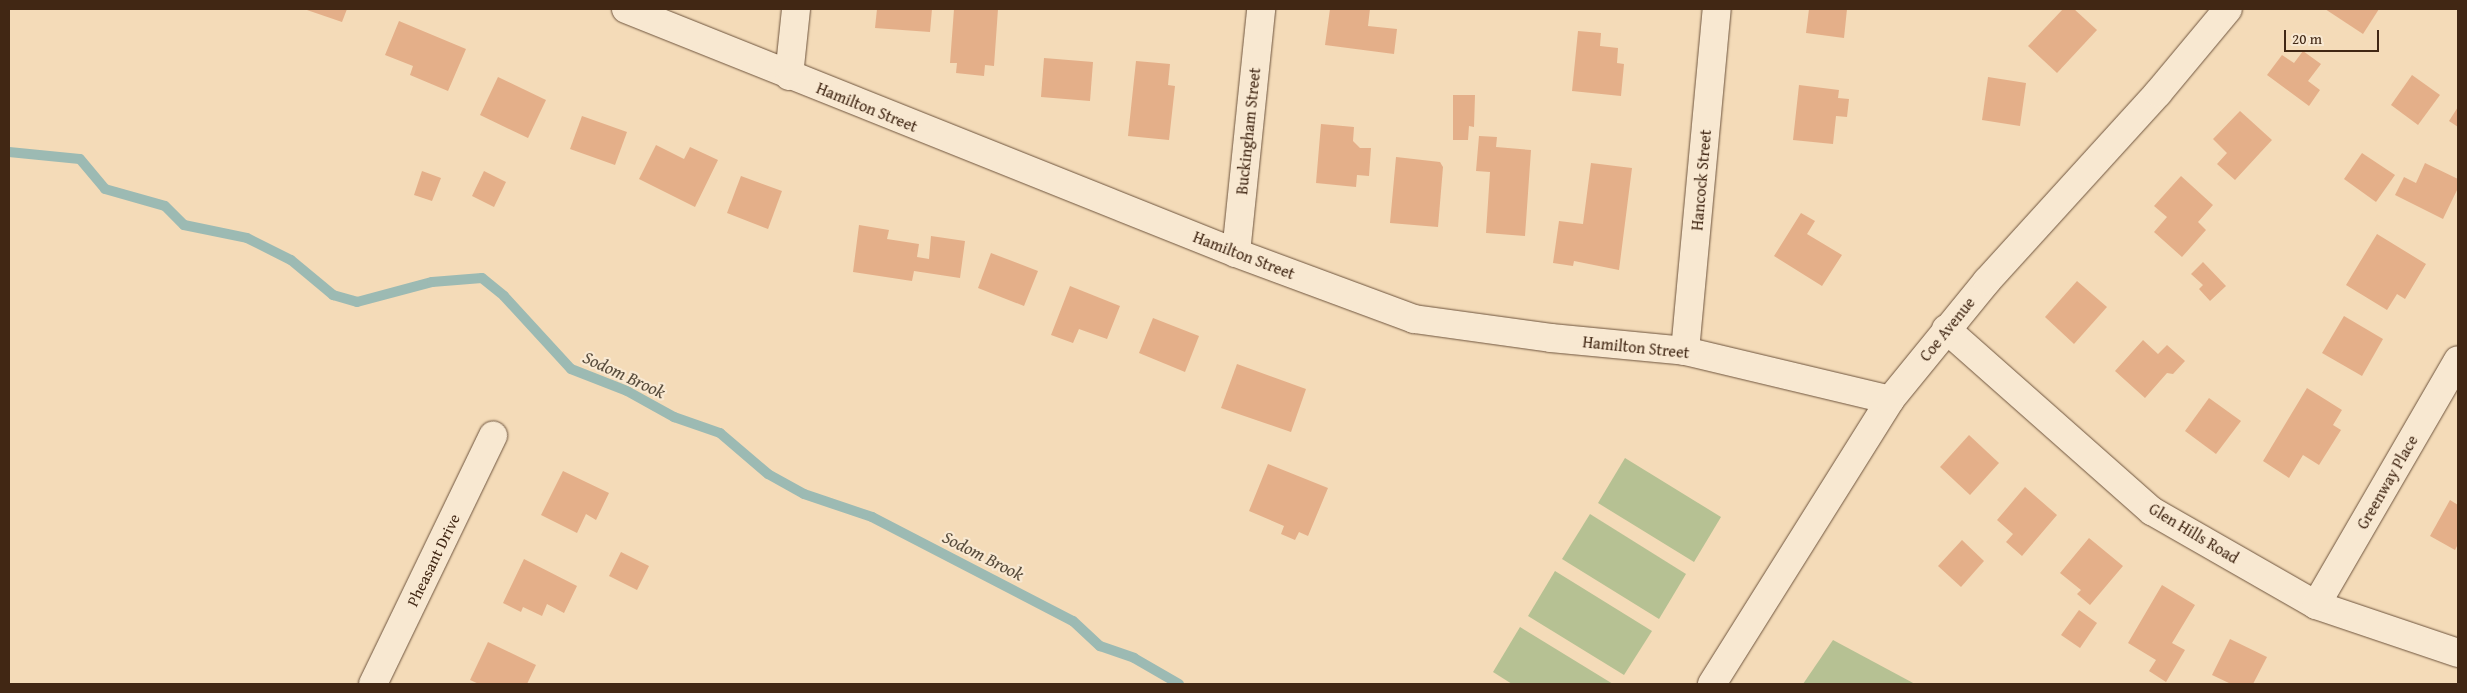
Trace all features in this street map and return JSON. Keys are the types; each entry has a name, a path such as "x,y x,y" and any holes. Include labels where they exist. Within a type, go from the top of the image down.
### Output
{"street":[{"name":"Hamilton Street","path":"626,9 789,76 1236,253 1414,319 1551,338 1684,351 1890,400"},
{"path":"789,76 796,9"},
{"name":"Buckingham Street","path":"1236,253 1261,9"},
{"name":"Hancock Street","path":"1684,351 1717,9"},
{"name":"Coe Avenue","path":"1712,684 1890,400 1946,329 2158,93 2228,9"},
{"name":"Glen Hills Road","path":"1946,329 2152,511 2316,605 2458,653"},
{"name":"Greenway Place","path":"2316,605 2458,360"},
{"name":"Pheasant Drive","path":"373,684 493,436"}],"green space":[{"path":"1625,458 1721,517 1694,562 1598,503"},
{"path":"1590,514 1686,574 1659,619 1562,559"},
{"path":"1555,571 1652,631 1624,675 1528,616"},
{"path":"1520,627 1613,684 1512,684 1493,672"},
{"path":"1833,640 1915,684 1803,684"}],"building":[{"path":"304,9 347,9 342,22"},
{"path":"877,9 932,9 930,32 875,28"},
{"path":"954,9 998,9 994,66 985,65 984,76 956,73 957,63 950,63"},
{"path":"1330,9 1370,9 1368,26 1397,29 1394,54 1325,45"},
{"path":"1809,9 1847,9 1844,38 1806,33"},
{"path":"2063,9 2074,9 2097,30 2057,73 2028,46"},
{"path":"2325,9 2379,9 2363,34"},
{"path":"399,21 466,49 448,91 410,75 413,66 385,55"},
{"path":"1578,31 1601,33 1600,46 1618,48 1617,63 1624,64 1621,96 1572,91"},
{"path":"2303,51 2321,64 2308,81 2320,90 2309,106 2267,75 2282,55 2294,63"},
{"path":"1044,58 1093,62 1090,101 1041,97"},
{"path":"1136,61 1170,64 1168,85 1175,86 1169,140 1128,136"},
{"path":"2412,75 2440,95 2418,125 2391,105"},
{"path":"498,77 546,100 528,138 480,115"},
{"path":"1988,77 2026,83 2020,126 1982,120"},
{"path":"1799,85 1839,90 1838,98 1849,99 1847,117 1836,116 1833,144 1793,140"},
{"path":"1453,95 1475,95 1474,127 1469,126 1468,140 1453,140"},
{"path":"2458,107 2458,127 2449,121"},
{"path":"2240,111 2272,140 2235,180 2217,164 2227,153 2213,139"},
{"path":"582,116 627,132 615,165 570,149"},
{"path":"1321,124 1354,127 1353,141 1360,148 1371,148 1369,176 1357,175 1356,187 1316,183"},
{"path":"1479,136 1497,137 1496,147 1531,150 1525,236 1486,233 1490,172 1476,171"},
{"path":"656,145 684,159 690,147 718,160 695,207 639,179"},
{"path":"2362,153 2395,175 2376,202 2344,179"},
{"path":"1396,157 1440,162 1443,167 1438,227 1390,223"},
{"path":"1591,163 1632,168 1619,270 1574,261 1573,266 1553,263 1559,221 1583,224"},
{"path":"2425,163 2458,179 2458,188 2443,219 2395,195 2404,177 2416,183"},
{"path":"422,171 441,178 432,201 414,195"},
{"path":"484,171 506,182 494,207 472,196"},
{"path":"741,176 782,191 768,229 727,213"},
{"path":"2181,176 2213,205 2198,222 2206,230 2182,257 2154,232 2167,217 2154,206"},
{"path":"1801,213 1815,221 1807,234 1842,255 1822,286 1774,256"},
{"path":"859,225 889,230 887,239 919,244 917,257 929,259 931,236 965,241 960,278 914,271 912,281 853,272"},
{"path":"2377,234 2426,264 2405,299 2397,294 2387,310 2346,285"},
{"path":"991,253 1038,271 1024,306 978,288"},
{"path":"2203,262 2226,286 2210,301 2199,289 2203,285 2191,274"},
{"path":"2077,281 2107,307 2074,344 2045,317"},
{"path":"1070,286 1120,306 1107,339 1079,329 1073,343 1051,335"},
{"path":"2344,316 2383,339 2362,376 2322,353"},
{"path":"1153,318 1199,336 1185,372 1139,353"},
{"path":"2143,340 2158,354 2167,345 2185,361 2173,374 2167,373 2145,398 2115,371"},
{"path":"1237,364 1306,389 1291,432 1221,408"},
{"path":"2307,388 2342,410 2333,425 2341,430 2319,465 2303,455 2289,478 2263,461"},
{"path":"2209,398 2241,421 2216,454 2185,431"},
{"path":"1969,435 1999,463 1970,495 1940,467"},
{"path":"1268,464 1328,488 1308,536 1299,532 1295,540 1281,534 1284,526 1249,511"},
{"path":"563,471 609,493 596,520 586,514 577,533 541,515"},
{"path":"2025,487 2057,515 2022,556 2006,542 2013,534 1997,520"},
{"path":"2450,500 2458,505 2458,544 2455,550 2430,536"},
{"path":"2089,538 2123,566 2090,605 2077,594 2081,590 2060,573"},
{"path":"1962,540 1984,561 1961,587 1938,566"},
{"path":"621,552 649,566 637,590 609,576"},
{"path":"524,559 577,586 564,613 547,604 542,616 523,607 521,612 503,603"},
{"path":"2162,585 2195,605 2172,643 2185,650 2166,682 2149,671 2156,660 2128,643"},
{"path":"2079,610 2097,623 2080,648 2061,635"},
{"path":"2230,639 2267,657 2253,684 2231,684 2212,675"},
{"path":"488,642 536,665 527,684 479,684 470,680"}],"waterway":[{"name":"Sodom Brook","path":"9,152 80,159 105,189 165,206 184,225 247,238 291,260 333,295 357,302 432,282 482,278 504,296 571,369 627,391 674,417 720,433 768,474 804,494 872,517 1073,621 1100,646 1134,658 1179,684"}]}
